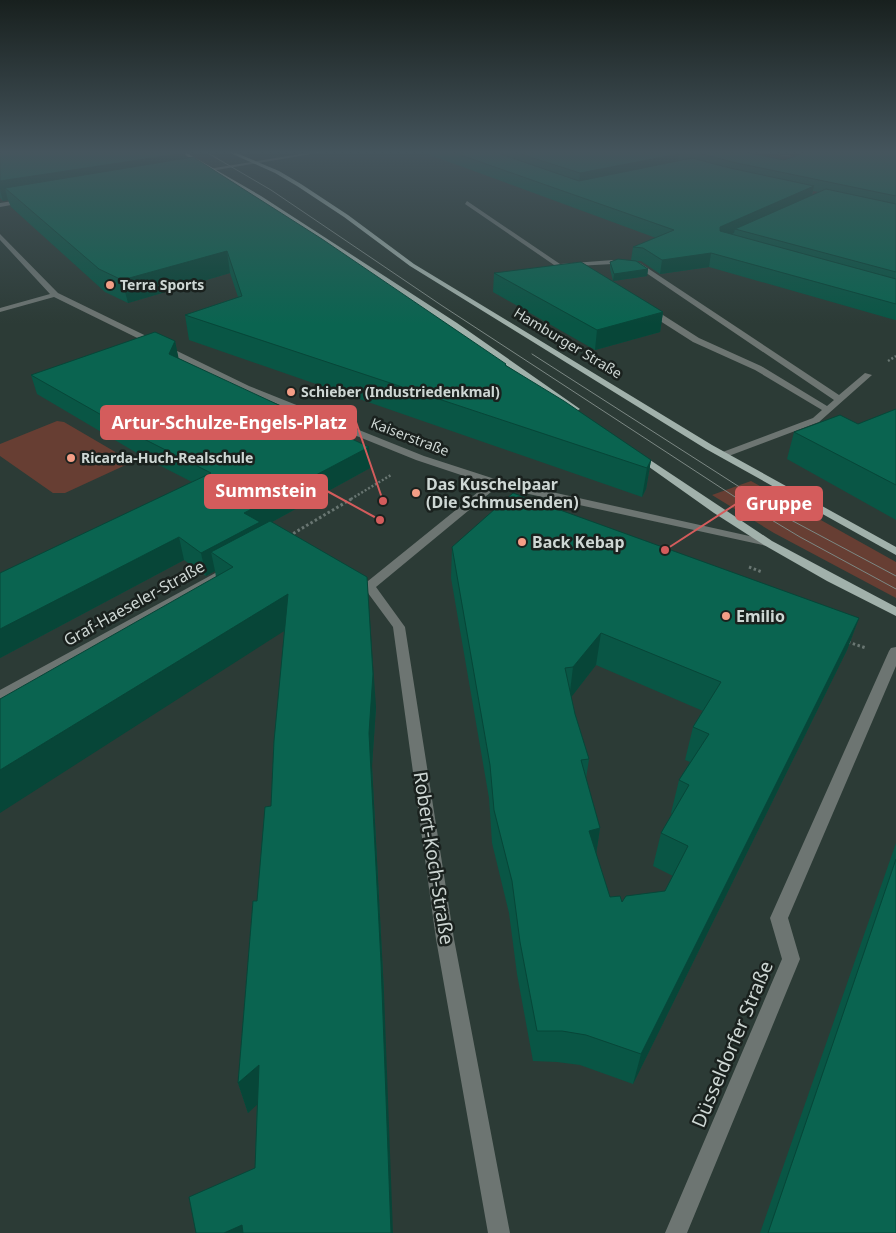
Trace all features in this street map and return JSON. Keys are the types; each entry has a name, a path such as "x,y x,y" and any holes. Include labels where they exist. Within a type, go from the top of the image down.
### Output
{"main road":[{"path":"278,210 454,325 584,416"},
{"name":"Hamburger Straße","path":"336,210 412,265 722,455 896,552"},
{"path":"629,448 684,488 767,543 825,576 896,612"}],"street":[{"path":"477,210 559,266 613,262 638,264 840,400"},
{"name":"Kaiserstraße","path":"0,236 55,295 246,388 420,458 495,483 767,543"},
{"path":"2,307 55,295"},
{"path":"639,303 696,340 758,368 828,410"},
{"path":"722,455 816,420 868,375"},
{"path":"370,586 495,483"},
{"name":"Graf-Haeseler-Straße","path":"0,696 284,539"},
{"name":"Robert-Koch-Straße","path":"344,572 370,586 399,627 445,939 499,1233"},
{"name":"Düsseldorfer Straße","path":"676,1233 791,959 779,918 896,651"}],"path":[{"path":"284,539 420,458"},
{"path":"842,639 867,649"}],"shaded area":[{"path":"57,421 64,422 129,460 130,463 65,493 53,493 0,456 0,444"},
{"path":"751,481 896,562 896,598 774,533 712,495"}],"building":[{"path":"30,210 276,210 322,239 505,365 564,401 651,460 647,468 185,315 242,296 227,251 122,280 99,269"},
{"path":"616,210 760,210 720,227 720,231 896,279 896,304 711,253 662,260 643,248 633,247 674,230"},
{"path":"779,210 896,210 896,272 735,229"},
{"path":"618,259 636,261 648,269 614,274 610,262"},
{"path":"581,262 663,312 597,330 494,273"},
{"path":"155,332 175,341 169,354 369,447 244,513 260,522 201,553 179,537 0,629 0,573 211,473 142,438 31,375"},
{"path":"896,409 896,485 794,432 840,415 858,424"},
{"path":"513,493 859,618 641,1054 586,1035 562,1031 537,1031 520,942 512,881 494,810 490,765 452,547","holes":["601,633 721,682 693,727 709,734 679,780 689,785 661,833 688,846 665,891 626,896 622,902 620,896 610,897 589,831 600,828 581,760 589,759 575,714 565,668 573,667"]},
{"path":"270,521 367,577 373,674 369,733 381,962 391,1233 243,1233 242,1225 224,1233 196,1233 189,1197 255,1168 259,1065 238,1083 253,901 257,901 265,807 271,806 274,741 288,594 0,770 0,699 233,567 211,552"},
{"path":"896,859 896,1233 768,1233"}],"tram line":[{"path":"300,210 441,305 755,510 800,537 896,589"},
{"path":"532,354 791,520 896,576"}],"place":[{"name":"Terra Sports","path":"110,285"},
{"name":"Schieber (Industriedenkmal)","path":"291,392"},
{"name":"Ricarda-Huch-Realschule","path":"71,458"},
{"name":"Das Kuschelpaar (Die Schmusenden)","path":"416,493"},
{"name":"Artur-Schulze-Engels-Platz","path":"383,501"},
{"name":"Summstein","path":"380,520"},
{"name":"Back Kebap","path":"522,542"},
{"name":"Gruppe","path":"665,550"},
{"name":"Emilio","path":"726,616"}]}
